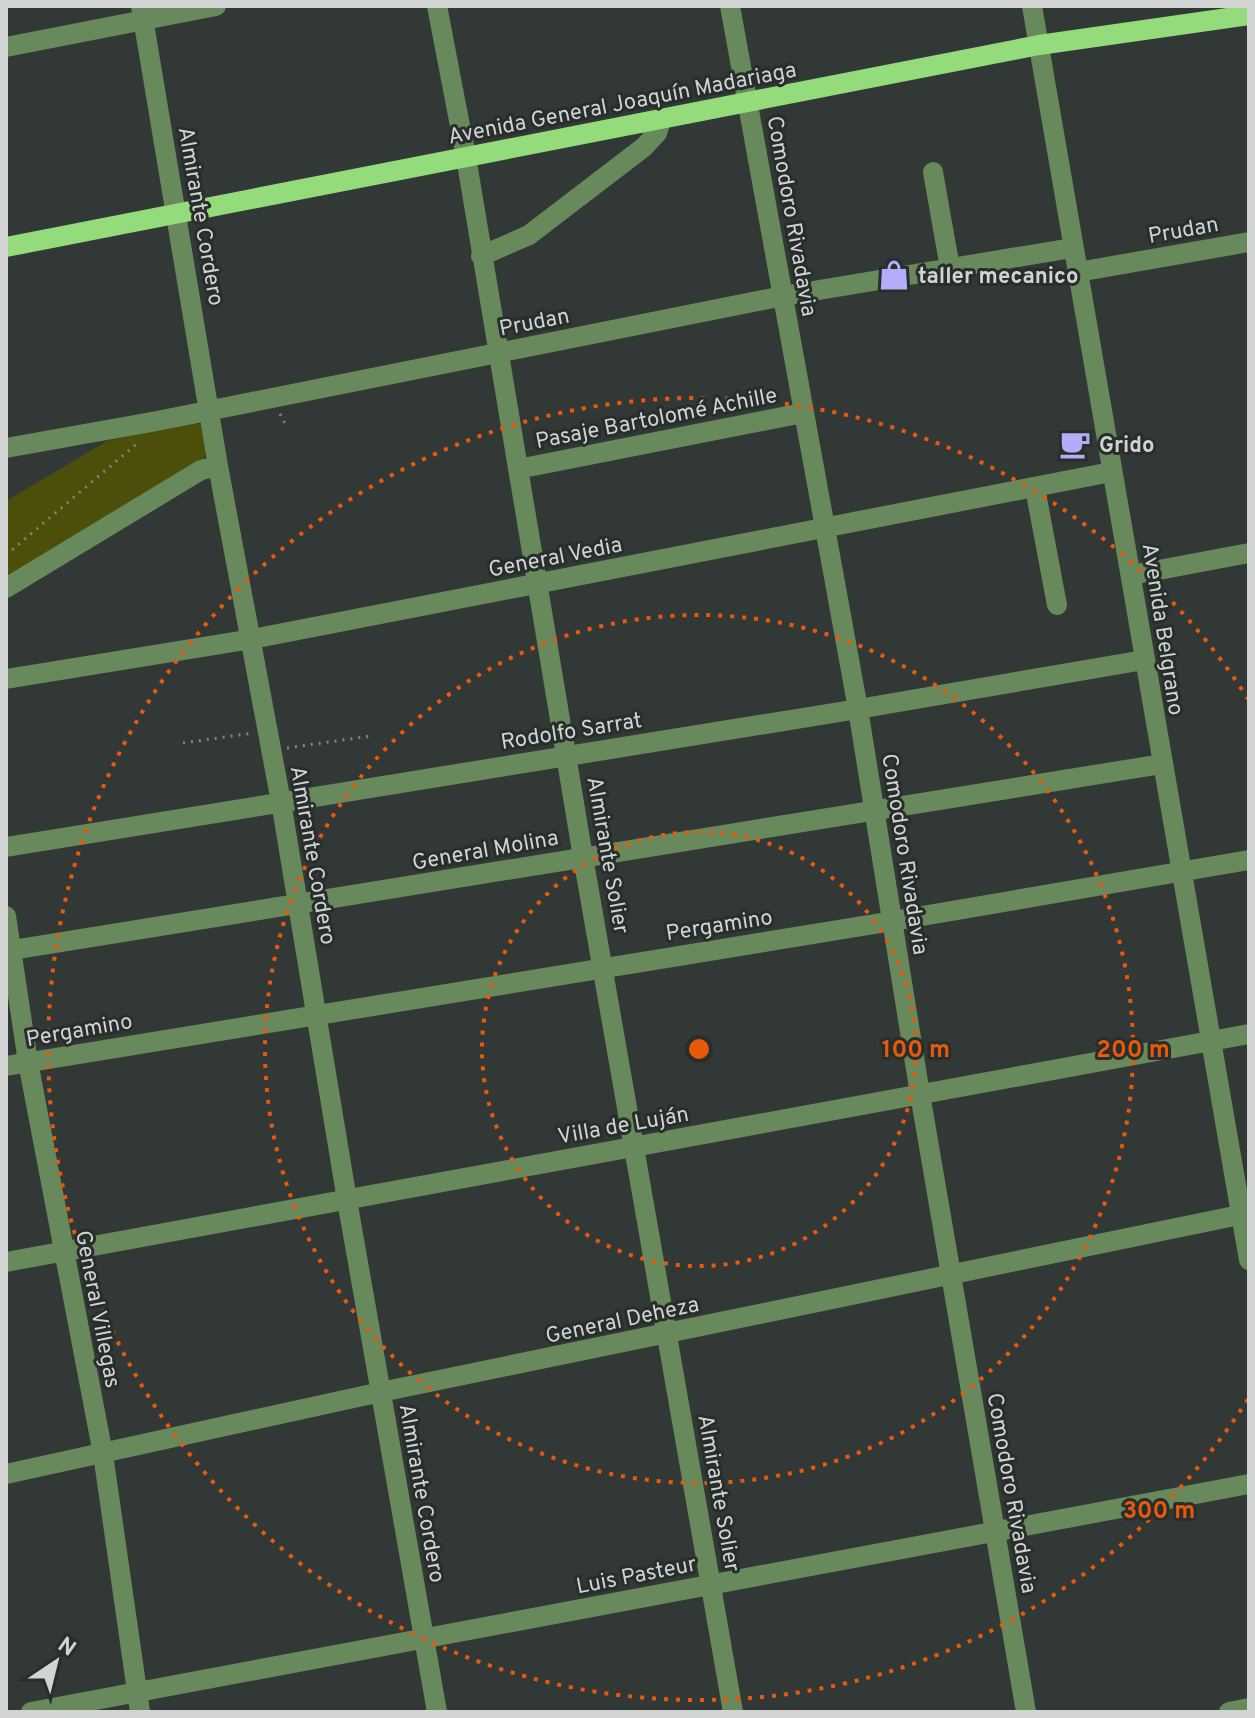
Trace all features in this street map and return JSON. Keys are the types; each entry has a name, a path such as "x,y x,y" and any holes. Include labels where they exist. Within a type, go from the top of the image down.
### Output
{"main road":[{"name":"Avenida General Joaquín Madariaga","path":"6,247 1039,45 1249,15"}],"street":[{"path":"6,47 142,13 216,6"},
{"name":"Almirante Solier","path":"437,6 466,157 583,857 733,1712"},
{"name":"Comodoro Rivadavia","path":"730,6 858,709 950,1275 1026,1712"},
{"name":"Avenida Belgrano","path":"1032,6 1162,764 1245,1214 1249,1260"},
{"name":"Almirante Cordero","path":"142,13 218,466 281,802 437,1712"},
{"path":"481,256 529,235 644,147 657,133 661,120"},
{"path":"933,172 950,268"},
{"name":"Prudan","path":"1078,272 1249,242"},
{"name":"Prudan","path":"6,448 783,296 1072,248"},
{"name":"Pasaje Bartolomé Achille","path":"518,469 803,413"},
{"path":"6,588 201,470 218,466"},
{"name":"General Vedia","path":"6,679 252,639 1111,472"},
{"path":"1035,488 1057,605"},
{"path":"1132,575 1249,553"},
{"name":"Rodolfo Sarrat","path":"6,847 1144,660"},
{"name":"General Molina","path":"9,950 1162,764"},
{"name":"Pergamino","path":"6,1066 1249,860"},
{"name":"General Villegas","path":"6,916 28,1062 103,1454 138,1703"},
{"name":"Villa de Luján","path":"6,1262 1249,1034"},
{"name":"General Deheza","path":"6,1474 381,1392 1245,1214"},
{"name":"Luis Pasteur","path":"31,1712 138,1703 425,1638 1249,1484"},
{"path":"1229,1712 1249,1708"}],"path":[{"path":"276,406 287,427"},
{"path":"6,555 149,435"},
{"path":"183,743 371,736"}],"shaded area":[{"path":"193,421 203,426 207,451 202,463 6,580 6,501 107,441"}],"place":[{"name":"taller mecanico","path":"894,275"},
{"name":"Grido","path":"1075,444"}]}
